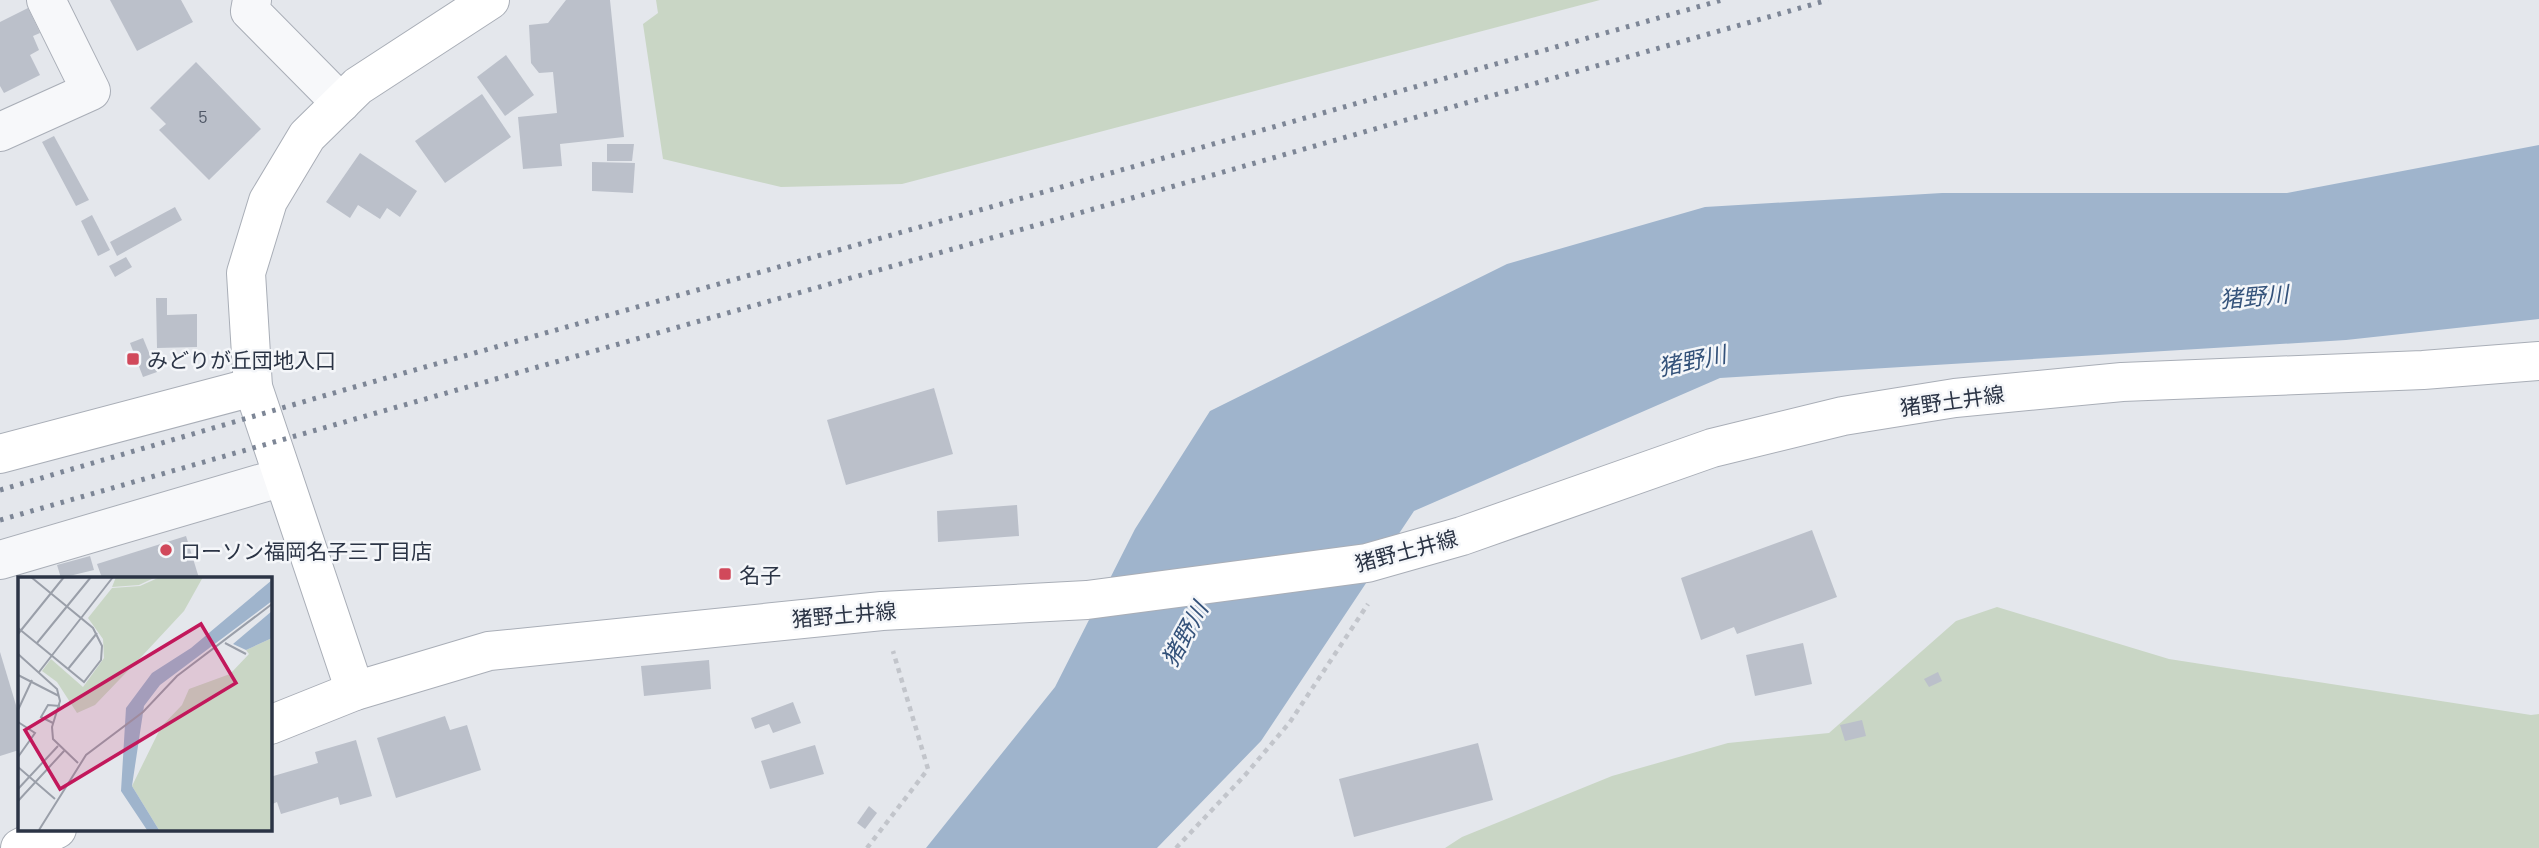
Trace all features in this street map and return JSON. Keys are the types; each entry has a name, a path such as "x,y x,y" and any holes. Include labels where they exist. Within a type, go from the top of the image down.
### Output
{"main road":[{"path":"355,691 253,387 246,273 268,201 307,136 358,86 490,0"},
{"name":"猪野土井線","path":"271,725 355,691 489,651 882,611 1087,600 1379,559 1462,536 1712,448 1843,416 1955,398 2122,382 2423,370 2539,361"},
{"path":"0,454 253,387"},
{"path":"20,848 55,830"}],"street":[{"path":"0,132 91,91 47,0"},
{"path":"252,0 250,11 341,103"},
{"path":"0,560 283,477"}],"path":[{"path":"1176,848 1247,774 1290,722 1368,603 1379,559"},
{"path":"867,848 928,769 882,611"}],"green space":[{"path":"656,0 1600,0 902,184 781,187 663,159 643,24 658,13"},
{"path":"1997,607 2169,659 2531,715 2539,714 2539,848 1445,848 1462,837 1612,776 1728,743 1829,733 1956,621"}],"water":[{"name":"猪野川","path":"2539,145 2539,319 2346,340 1720,378 1414,511 1261,741 1157,848 926,848 1055,687 1135,529 1210,411 1507,264 1705,207 1942,193 2287,193"}],"building":[{"path":"110,0 181,0 193,22 137,51"},
{"path":"566,0 610,0 624,137 560,144 562,166 523,169 518,117 557,113 553,72 539,73 531,63 529,25 548,23"},
{"path":"28,8 40,33 33,36 39,50 30,55 40,75 4,93 0,86 0,22"},
{"path":"506,55 534,95 505,116 477,77"},
{"path":"196,62 261,129 209,180 159,130 166,124 150,108"},
{"path":"482,94 511,137 445,183 415,141"},
{"path":"54,136 89,200 76,206 42,142"},
{"path":"607,144 634,144 632,161 607,161"},
{"path":"360,153 417,191 400,217 387,208 380,219 358,205 350,218 326,202"},
{"path":"592,162 635,163 633,193 592,191"},
{"path":"175,207 182,220 117,256 110,242"},
{"path":"92,215 110,250 98,256 81,221"},
{"path":"126,257 132,267 115,277 109,266"},
{"path":"156,298 167,298 167,315 197,314 197,347 157,348"},
{"path":"143,338 157,372 143,377 130,343"},
{"path":"934,388 953,454 846,485 827,420"},
{"path":"1017,505 1019,536 938,542 937,511"},
{"path":"1812,530 1837,597 1737,634 1734,627 1701,640 1681,578"},
{"name":"ローソン福岡名子三丁目店","path":"186,536 199,577 102,577 97,564"},
{"path":"90,556 94,570 61,577 57,565"},
{"path":"1803,643 1812,684 1755,696 1746,655"},
{"path":"0,652 18,712 18,750 0,756"},
{"path":"709,660 711,689 644,696 641,666"},
{"path":"1938,672 1942,681 1929,687 1924,679"},
{"path":"793,702 801,723 773,733 769,724 755,729 751,718"},
{"path":"445,716 450,730 467,725 481,770 396,798 377,738"},
{"path":"1862,720 1866,736 1845,741 1840,725"},
{"path":"356,740 372,796 340,805 338,797 281,814 277,802 271,805 271,777 318,763 315,752"},
{"path":"1478,743 1493,800 1354,837 1339,779"},
{"path":"815,745 824,774 770,789 761,761"},
{"path":"869,806 877,813 865,829 857,823"}],"railway":[{"path":"0,490 1722,0"},
{"path":"0,520 1828,0"}],"place":[{"name":"みどりが丘団地入口","path":"133,359"},
{"name":"ローソン福岡名子三丁目店","path":"166,550"},
{"name":"名子","path":"725,574"}]}
